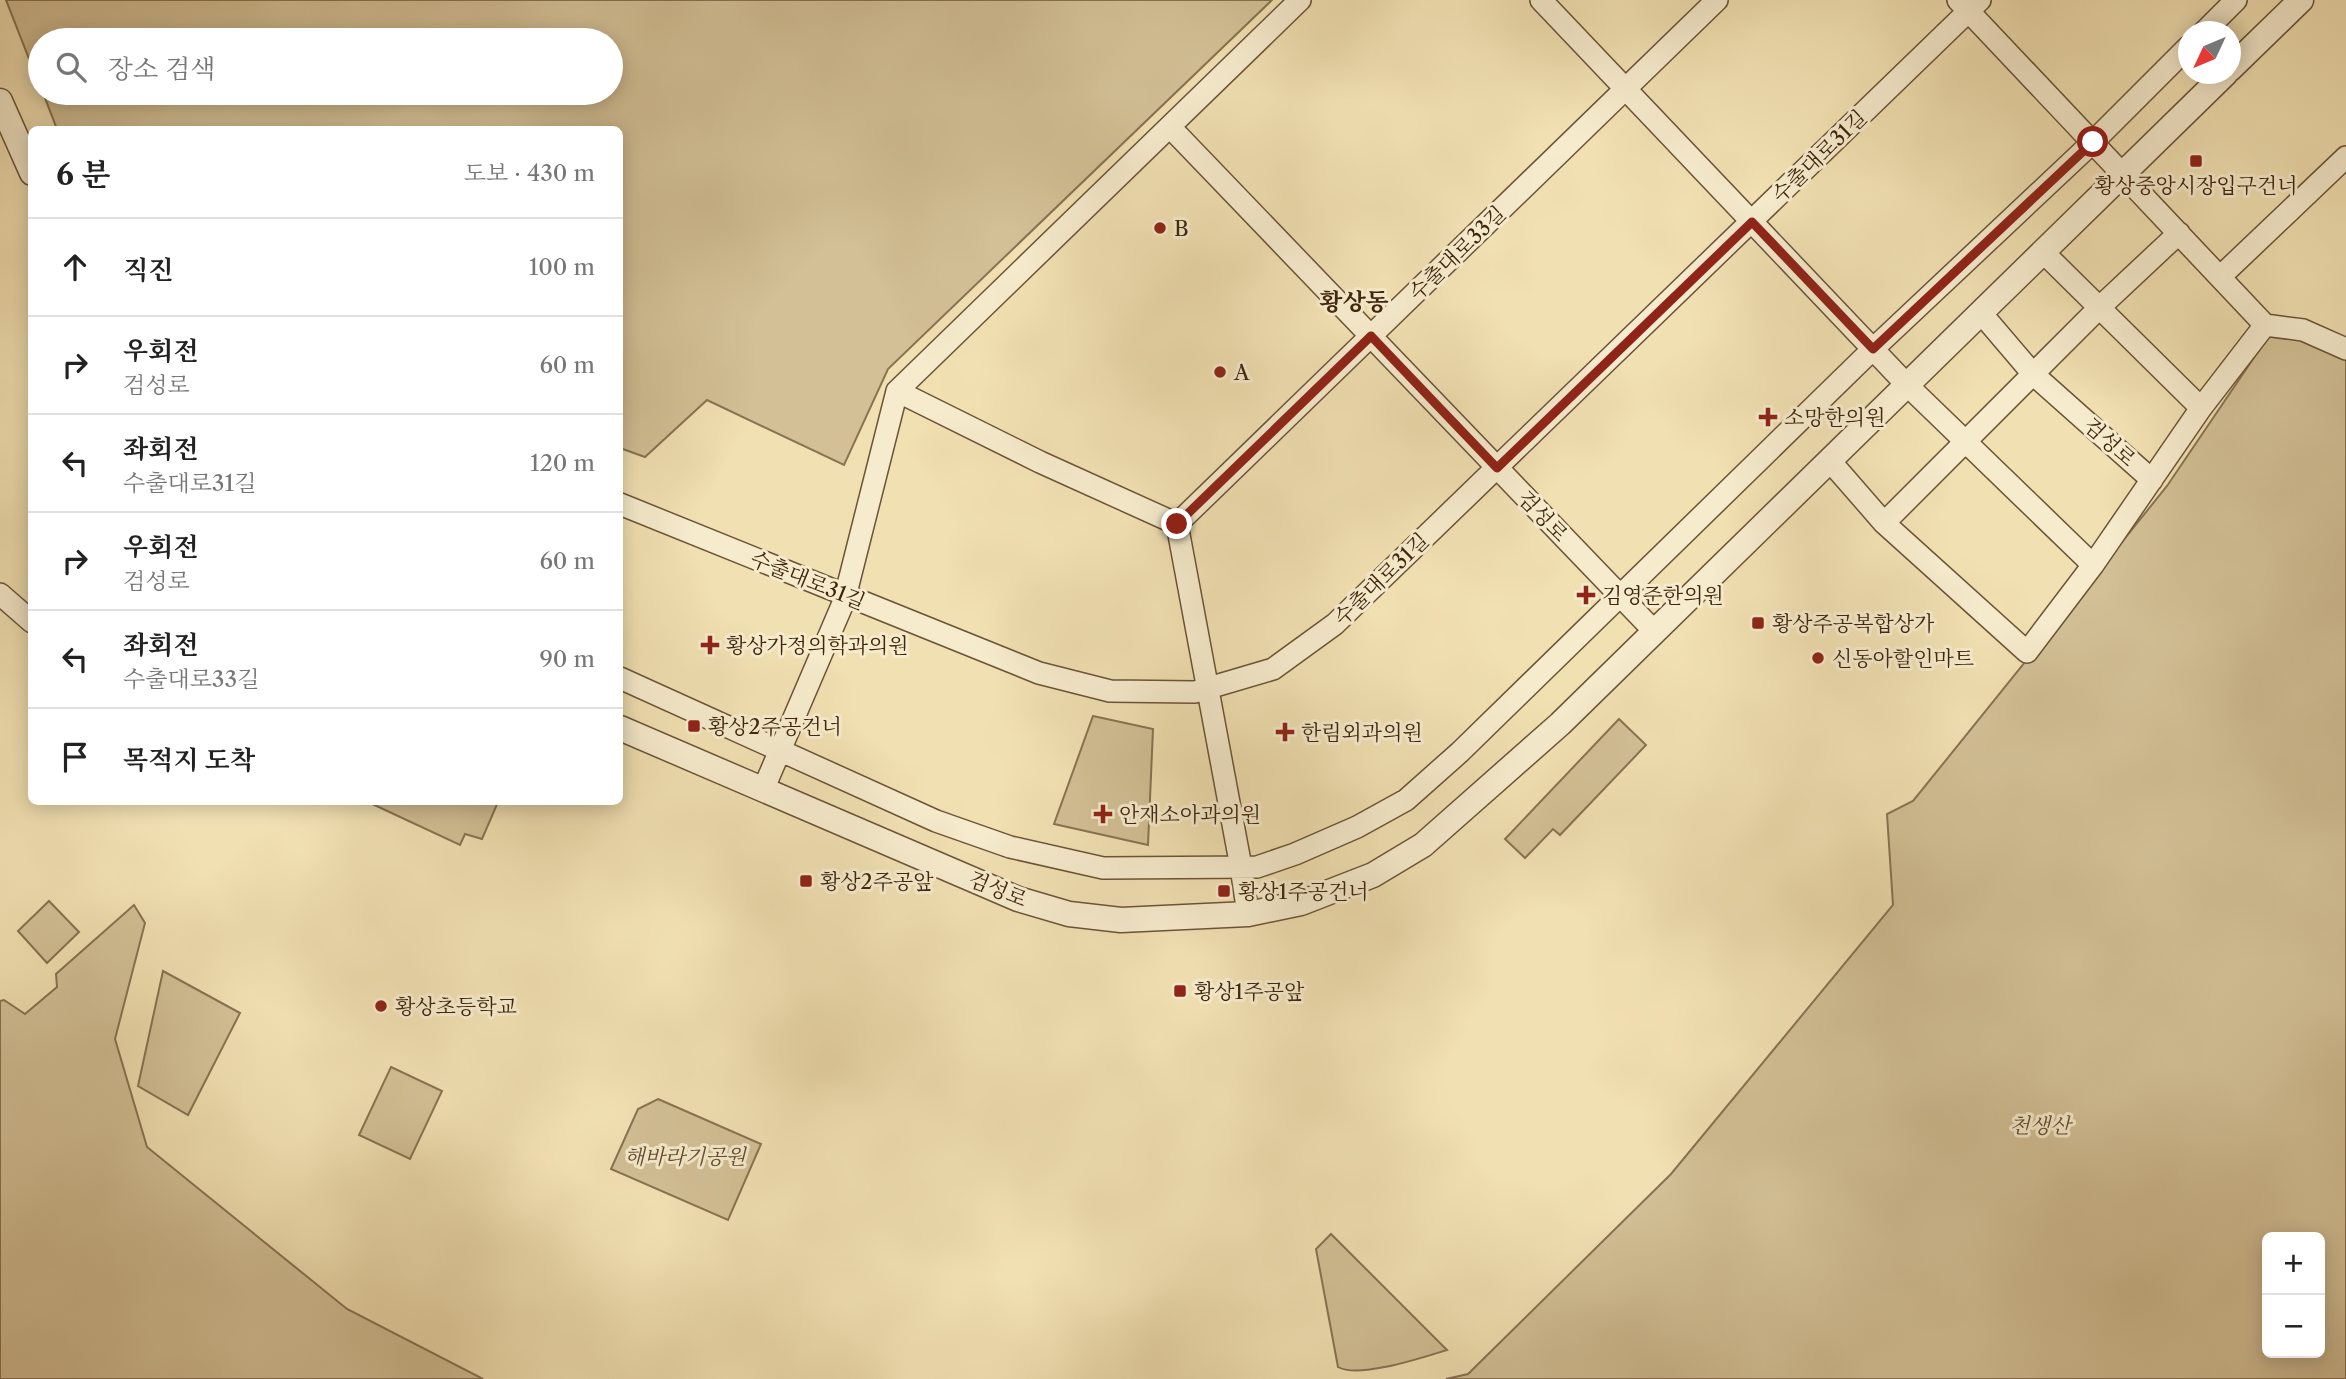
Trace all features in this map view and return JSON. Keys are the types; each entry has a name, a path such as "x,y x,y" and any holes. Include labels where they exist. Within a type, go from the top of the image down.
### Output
{"street":[{"path":"763,790 845,595 897,391 1300,0"},
{"path":"1541,0 1907,385 2093,565"},
{"name":"수출대로33길","path":"1177,524 1717,0"},
{"path":"2215,21 2236,0"},
{"path":"2241,59 2301,0"},
{"path":"1969,4 2093,142 2265,325 2302,330 2346,349"},
{"name":"수출대로31길","path":"623,505 1039,673 1110,691 1195,692 1273,669 1335,624 1752,222 1969,4"},
{"path":"623,679 936,821 1010,847 1103,868 1257,867 1295,854 1357,827 1406,800 1460,752 1873,349 2093,142 2178,58"},
{"name":"검성로","path":"623,729 1018,899 1069,914 1121,920 1248,914 1301,903 1373,875 1423,845 1560,724 2215,84"},
{"path":"0,100 28,164"},
{"name":"검성로","path":"1170,127 1655,632"},
{"path":"2220,277 2346,157"},
{"path":"1884,523 2100,307 2179,233"},
{"path":"2043,252 2201,408"},
{"name":"검성로","path":"1981,313 2033,374 2152,480"},
{"name":"검성로","path":"1830,461 1884,523 2027,652 2093,565 2201,408 2265,325"},
{"path":"897,391 1040,462 1177,524 1248,914"},
{"path":"0,594 28,618"}],"green space":[{"path":"6,0 1272,0 888,369 844,465 707,400 645,457 623,449 623,126 56,126 48,105 623,105 623,28 28,28 28,56"},
{"name":"천생산","path":"2270,334 2306,337 2346,354 2346,1379 1446,1379 1468,1374 1671,1174 1893,905 1887,814 1913,801 2167,486"},
{"path":"1093,716 1153,729 1148,845 1054,824"},
{"path":"1619,719 1646,745 1560,835 1553,829 1525,858 1505,839"},
{"path":"374,805 497,805 482,839 465,834 460,845"},
{"path":"49,901 79,932 47,963 18,931"},
{"path":"134,905 145,923 115,1039 147,1147 347,1309 483,1379 0,1379 0,1001 4,1000 25,1014 57,987 56,974"},
{"path":"163,971 240,1013 188,1115 138,1086"},
{"path":"391,1067 442,1091 410,1159 359,1135"},
{"name":"해바라기공원","path":"658,1099 761,1144 728,1220 611,1169 638,1109"},
{"path":"1331,1234 1447,1350 1376,1369 1348,1370 1338,1367 1316,1249"}],"place":[{"name":"황상중앙시장입구건너","path":"2196,161"},
{"name":"B","path":"1160,228"},
{"name":"A","path":"1220,372"},
{"name":"소망한의원","path":"1768,417"},
{"name":"김영준한의원","path":"1586,595"},
{"name":"황상주공복합상가","path":"1758,623"},
{"name":"황상가정의학과의원","path":"710,645"},
{"name":"신동아할인마트","path":"1818,658"},
{"name":"황상2주공건너","path":"694,726"},
{"name":"한림외과의원","path":"1285,732"},
{"name":"안재소아과의원","path":"1103,814"},
{"name":"황상2주공앞","path":"806,881"},
{"name":"황상1주공건너","path":"1224,891"},
{"name":"황상1주공앞","path":"1180,991"},
{"name":"황상초등학교","path":"381,1006"}],"district":[{"name":"황상동","path":"1354,301"}],"route":[{"path":"1177,524 1371,336 1497,468 1752,222 1873,349 2093,142"}]}
